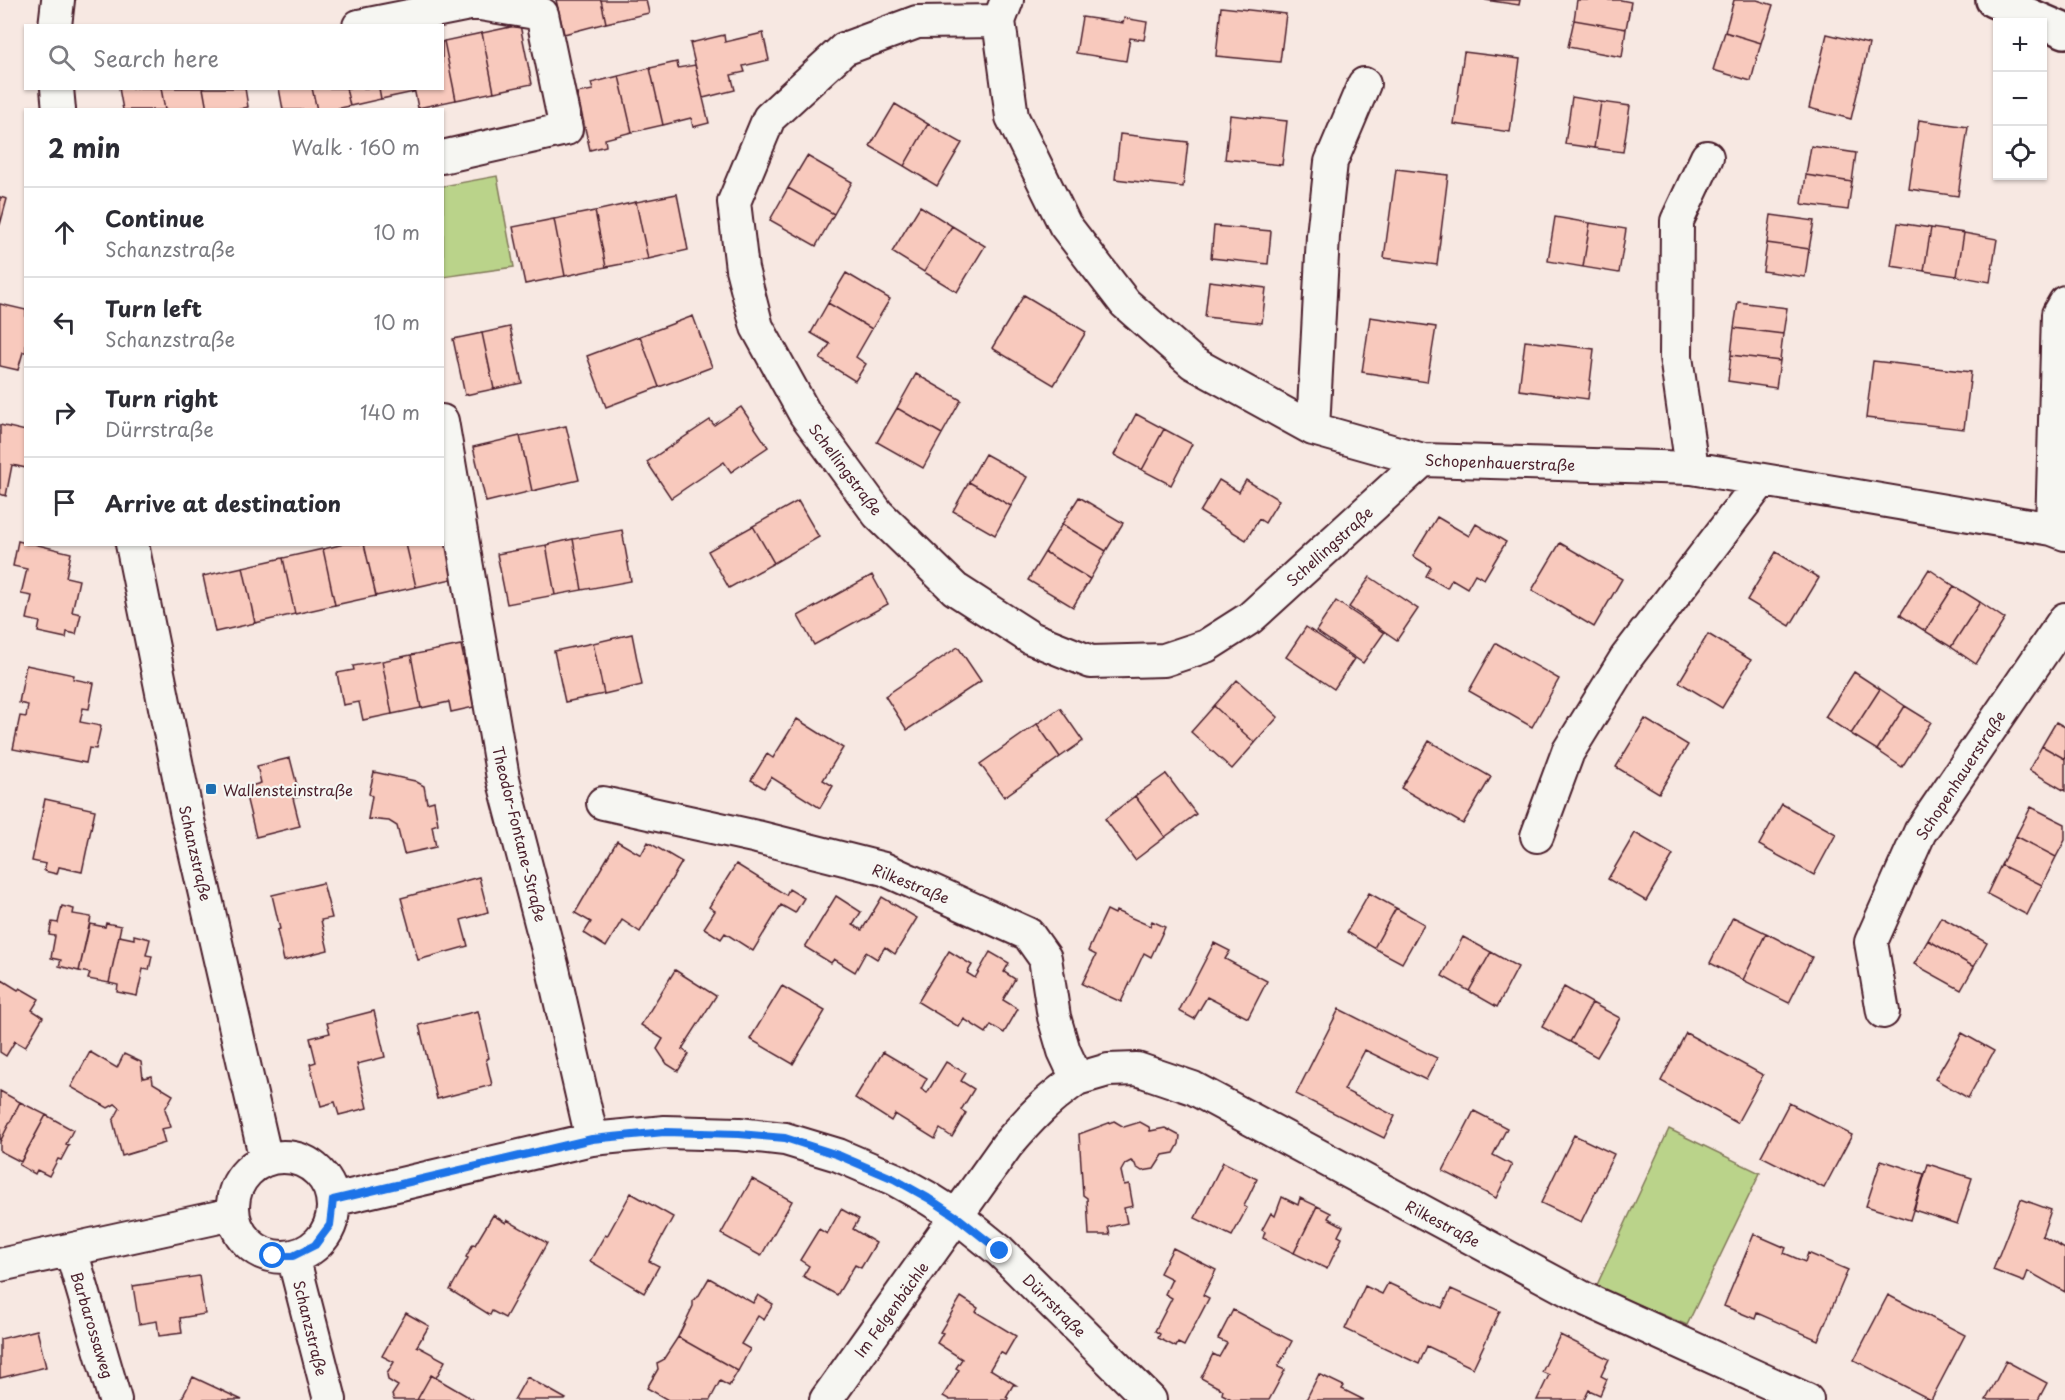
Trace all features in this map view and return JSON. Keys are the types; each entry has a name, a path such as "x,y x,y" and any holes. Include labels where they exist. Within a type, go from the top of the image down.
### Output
{"street":[{"path":"55,24 58,0"},
{"path":"1993,0 2065,31"},
{"path":"368,24 474,3 542,14 566,129 444,157"},
{"name":"Schopenhauerstraße","path":"1003,11 1012,117 1065,225 1125,303 1193,363 1313,429 1423,460 1692,468 2058,532 2058,314 2065,302"},
{"name":"Schellingstraße","path":"1003,11 917,22 844,49 769,118 734,202 742,269 757,327 805,414 878,514 955,589 1031,638 1091,662 1164,660 1206,646 1250,618 1423,460"},
{"path":"1313,429 1323,236 1331,162 1364,84"},
{"path":"57,90 59,108"},
{"path":"1692,468 1676,357 1677,221 1707,157"},
{"name":"Theodor-Fontane-Straße","path":"444,433 503,778 555,980 592,1139"},
{"path":"1537,836 1568,752 1626,658 1762,480"},
{"name":"Schanzstraße","path":"132,546 187,816 266,1160"},
{"name":"Schopenhauerstraße","path":"1883,1012 1871,942 1920,832 2065,619"},
{"name":"Rilkestraße","path":"603,803 757,837 884,869 1028,934 1045,958 1054,1017 1064,1051 1077,1079"},
{"name":"Rilkestraße","path":"957,1217 1007,1145 1036,1111 1056,1094 1077,1079 1108,1070 1137,1069 1192,1088 1587,1300 1807,1400"},
{"name":"Dürrstraße","path":"333,1200 592,1139 664,1132 785,1138 838,1155 894,1179 957,1217 1000,1251 1150,1400"},
{"path":"284,1157 301,1160 316,1170 327,1184 333,1200 330,1225 315,1245 293,1256 273,1256 254,1248 240,1234 233,1214 234,1197 240,1181 251,1168 266,1160 284,1157"},
{"path":"0,1265 233,1214"},
{"name":"Im Felgenbächle","path":"825,1400 957,1217"},
{"name":"Barbarossaweg","path":"71,1250 115,1400"},
{"name":"Schanzstraße","path":"293,1256 330,1400"}],"green space":[{"path":"497,176 514,267 444,277 444,186"},
{"path":"1669,1129 1760,1173 1687,1325 1596,1287"}],"building":[{"path":"556,0 601,0 606,23 564,34"},
{"path":"601,0 646,0 649,13 606,23"},
{"path":"1485,0 1520,0 1519,5"},
{"path":"1577,0 1631,2 1626,29 1574,20"},
{"path":"1734,0 1757,0 1773,5 1761,43 1725,32"},
{"path":"1221,7 1286,14 1280,62 1216,56"},
{"path":"1082,17 1123,23 1124,18 1147,22 1144,40 1130,38 1126,61 1076,53"},
{"path":"1574,20 1626,29 1622,57 1568,47"},
{"path":"520,25 532,84 494,92 482,33"},
{"path":"1725,32 1761,43 1751,81 1713,70"},
{"path":"482,33 494,92 456,100 444,41"},
{"path":"763,33 769,60 743,66 745,72 731,75 735,90 703,98 690,43 724,35 725,42"},
{"path":"1827,34 1869,44 1851,119 1809,108"},
{"path":"444,41 456,100 418,108 414,90 444,90"},
{"path":"1464,52 1520,59 1510,132 1454,124"},
{"path":"677,62 678,68 695,65 709,123 693,127 691,118 663,125 650,68"},
{"path":"650,68 663,125 632,132 619,76"},
{"path":"619,76 632,132 605,139 606,146 590,150 577,93 593,90 591,83"},
{"path":"119,90 161,90 165,108 123,108"},
{"path":"161,90 203,90 207,108 165,108"},
{"path":"203,90 245,90 248,107 207,108"},
{"path":"279,90 312,90 317,108 283,108"},
{"path":"312,90 346,90 350,106 317,108"},
{"path":"346,90 379,90 381,99 350,106"},
{"path":"379,90 414,90 414,92 381,99"},
{"path":"1572,97 1601,102 1594,148 1565,144"},
{"path":"1601,102 1630,106 1623,152 1594,148"},
{"path":"895,104 928,124 904,166 870,146"},
{"path":"1230,115 1287,121 1282,165 1225,159"},
{"path":"1919,120 1968,127 1958,196 1909,189"},
{"path":"928,124 962,143 937,186 904,166"},
{"path":"1120,134 1188,142 1183,187 1115,179"},
{"path":"1811,146 1856,153 1852,182 1806,175"},
{"path":"807,156 852,182 834,214 788,188"},
{"path":"1396,169 1448,175 1437,265 1384,258"},
{"path":"1806,175 1852,182 1848,210 1802,204"},
{"path":"788,188 834,214 816,246 770,220"},
{"path":"677,194 688,250 648,259 636,202"},
{"path":"0,197 7,199 0,225"},
{"path":"636,202 648,259 606,267 595,211"},
{"path":"920,206 952,226 924,272 892,252"},
{"path":"595,211 606,267 565,276 554,219"},
{"path":"1771,215 1814,221 1809,249 1767,243"},
{"path":"1555,217 1590,223 1583,267 1548,261"},
{"path":"554,219 565,276 525,284 513,227"},
{"path":"1590,223 1626,229 1619,273 1583,267"},
{"path":"1898,223 1931,228 1924,271 1891,266"},
{"path":"952,226 985,246 957,292 924,272"},
{"path":"1214,226 1271,231 1268,264 1211,258"},
{"path":"1931,228 1964,233 1957,276 1924,271"},
{"path":"1964,233 1997,239 1990,282 1957,276"},
{"path":"1767,243 1809,249 1805,277 1763,271"},
{"path":"846,273 890,299 872,329 828,303"},
{"path":"1209,281 1266,288 1262,323 1205,317"},
{"path":"1024,295 1086,332 1054,385 992,348"},
{"path":"1738,302 1787,308 1783,334 1734,328"},
{"path":"828,303 872,329 856,357 866,364 855,381 820,359 830,344 811,333"},
{"path":"0,304 24,310 24,352 18,370 0,366"},
{"path":"693,316 712,367 659,387 640,336"},
{"path":"1370,317 1436,327 1427,382 1362,372"},
{"path":"510,327 522,383 494,389 482,333"},
{"path":"1734,328 1783,334 1780,361 1731,355"},
{"path":"482,333 494,389 465,395 453,339"},
{"path":"640,336 659,387 606,407 587,356"},
{"path":"1525,341 1594,349 1588,399 1519,390"},
{"path":"1731,355 1780,361 1776,388 1728,381"},
{"path":"1873,361 1971,372 1964,429 1866,418"},
{"path":"916,374 961,400 942,434 897,408"},
{"path":"741,407 768,447 731,472 724,462 671,498 647,462 710,420 714,425"},
{"path":"897,408 942,434 923,468 877,442"},
{"path":"1136,414 1164,429 1142,470 1114,455"},
{"path":"0,425 24,431 24,468 12,465 6,496 0,494"},
{"path":"566,426 579,480 532,491 520,436"},
{"path":"1164,429 1192,444 1171,485 1142,470"},
{"path":"520,436 532,491 486,502 473,447"},
{"path":"985,454 1027,477 1011,506 969,482"},
{"path":"1219,480 1239,492 1246,480 1279,500 1265,523 1259,519 1246,540 1200,512"},
{"path":"969,482 1011,506 995,535 953,511"},
{"path":"1079,497 1123,523 1106,551 1062,524"},
{"path":"798,501 819,537 774,563 753,526"},
{"path":"1437,517 1469,536 1476,524 1506,542 1484,579 1475,574 1467,588 1452,579 1447,588 1426,576 1431,567 1413,556"},
{"path":"1062,524 1106,551 1090,579 1045,552"},
{"path":"753,526 774,563 729,588 708,551"},
{"path":"444,530 456,578 416,587 406,546 444,546"},
{"path":"622,530 631,581 582,590 573,539"},
{"path":"573,539 582,590 555,595 546,545"},
{"path":"18,541 24,542 24,546 42,546 71,553 66,577 79,580 72,612 81,614 76,634 67,632 66,638 38,632 40,622 27,619 32,596 21,594 27,569 13,566"},
{"path":"1560,543 1622,579 1594,627 1532,590"},
{"path":"546,545 555,595 507,604 497,554"},
{"path":"336,546 364,546 376,596 335,605 323,549"},
{"path":"364,546 406,546 416,587 376,596"},
{"path":"323,549 335,605 295,614 283,558"},
{"path":"1045,552 1090,579 1073,607 1028,580"},
{"path":"1776,552 1819,578 1790,626 1747,600"},
{"path":"283,558 295,614 255,623 243,567"},
{"path":"243,567 255,623 215,632 203,576"},
{"path":"1929,569 1954,586 1925,631 1900,615"},
{"path":"872,575 888,604 814,645 798,616"},
{"path":"1370,577 1418,609 1397,640 1349,607"},
{"path":"1954,586 1980,602 1951,647 1925,631"},
{"path":"1336,601 1384,633 1363,663 1316,631"},
{"path":"1980,602 2005,619 1976,664 1951,647"},
{"path":"1306,627 1354,659 1334,689 1286,657"},
{"path":"632,634 642,685 604,694 593,643"},
{"path":"1708,634 1751,660 1722,708 1679,682"},
{"path":"593,643 604,694 565,702 554,651"},
{"path":"1496,643 1559,679 1532,727 1469,691"},
{"path":"461,645 474,707 451,712 449,702 421,708 411,655"},
{"path":"958,647 981,681 907,730 885,696"},
{"path":"411,655 421,708 392,714 382,661"},
{"path":"382,661 392,714 363,720 359,702 343,705 337,673 354,670 353,666"},
{"path":"26,665 74,675 73,679 94,683 89,709 83,708 80,722 101,726 96,749 89,748 86,763 13,749 20,716 26,717 28,705 19,703"},
{"path":"1854,672 1880,689 1851,734 1825,717"},
{"path":"1237,680 1278,717 1255,743 1214,706"},
{"path":"1880,689 1905,706 1877,750 1851,734"},
{"path":"1214,706 1255,743 1232,769 1191,732"},
{"path":"1905,706 1931,722 1902,767 1877,750"},
{"path":"1060,708 1083,741 1060,757 1037,724"},
{"path":"797,719 843,748 823,780 833,786 820,808 771,777 764,788 751,780 767,754 773,758"},
{"path":"1645,719 1688,745 1659,793 1616,767"},
{"path":"2056,722 2065,727 2065,759 2042,746"},
{"path":"1037,724 1060,757 1004,797 980,764"},
{"path":"1429,741 1491,777 1463,824 1401,788"},
{"path":"2042,746 2065,759 2065,791 2029,770"},
{"path":"290,758 300,797 293,798 300,826 256,837 244,788 261,783 257,766"},
{"path":"374,772 415,781 424,786 427,803 434,801 438,824 432,826 436,847 404,854 397,826 389,821 368,819 372,796 369,794"},
{"path":"1166,774 1196,814 1165,837 1135,796"},
{"path":"1135,796 1165,837 1135,860 1105,819"},
{"path":"45,799 95,810 82,872 59,867 57,874 44,871 46,864 32,861"},
{"path":"1782,804 1836,834 1814,875 1759,845"},
{"path":"2031,807 2065,824 2065,840 2056,857 2016,836"},
{"path":"1635,833 1673,855 1646,901 1608,879"},
{"path":"2016,836 2056,857 2042,885 2001,865"},
{"path":"617,841 641,855 648,842 682,862 640,932 622,920 606,947 584,933 591,922 575,913"},
{"path":"736,864 786,895 789,889 804,898 795,913 781,905 753,951 725,933 721,939 704,928 715,911 709,907"},
{"path":"2001,865 2042,885 2027,915 1987,894"},
{"path":"479,877 488,912 461,920 468,946 418,960 401,898"},
{"path":"323,883 332,918 321,920 328,950 284,961 272,895"},
{"path":"1369,893 1396,908 1374,948 1347,932"},
{"path":"836,896 861,912 853,925 862,930 882,897 917,918 895,954 885,947 877,959 866,952 855,972 834,959 831,963 805,947"},
{"path":"62,906 74,909 73,914 91,917 79,971 59,966 61,960 51,958 55,936 49,935 52,922 58,923"},
{"path":"1396,908 1424,924 1402,963 1374,948"},
{"path":"1107,910 1115,914 1116,911 1150,926 1152,921 1165,927 1151,957 1144,953 1121,1002 1082,984 1096,955 1088,951"},
{"path":"1733,917 1766,933 1743,980 1710,963"},
{"path":"1941,917 1987,943 1974,967 1928,940"},
{"path":"106,923 121,926 109,983 88,979 90,973 79,971 90,924 105,927"},
{"path":"1766,933 1812,957 1789,1003 1743,980"},
{"path":"134,935 150,939 146,955 152,956 149,970 143,969 137,996 117,992 118,985 109,983 119,936 134,939"},
{"path":"1463,937 1491,952 1469,991 1442,976"},
{"path":"1928,940 1974,967 1961,990 1914,964"},
{"path":"1214,943 1230,951 1225,959 1267,981 1248,1018 1207,997 1194,1019 1179,1011"},
{"path":"949,951 972,965 967,973 975,978 990,952 1009,963 1004,972 1015,979 1003,1000 1018,1009 1004,1033 991,1025 986,1033 964,1019 959,1027 918,1002"},
{"path":"1491,952 1518,967 1497,1007 1469,991"},
{"path":"675,970 716,996 682,1049 689,1054 678,1071 667,1064 657,1049 663,1039 641,1025"},
{"path":"2,980 39,999 32,1010 43,1017 25,1047 15,1041 6,1056 0,1052 0,983"},
{"path":"782,986 825,1011 793,1064 750,1039"},
{"path":"1564,987 1592,1003 1570,1042 1542,1027"},
{"path":"1592,1003 1620,1018 1597,1057 1570,1042"},
{"path":"1339,1009 1437,1058 1426,1080 1365,1050 1344,1090 1395,1116 1384,1138 1296,1094"},
{"path":"374,1011 385,1057 357,1064 367,1108 339,1115 335,1102 321,1106 310,1064 316,1062 310,1038 330,1033 327,1023"},
{"path":"478,1011 489,1058 486,1059 492,1085 437,1099 419,1025"},
{"path":"1686,1033 1763,1075 1737,1123 1661,1081"},
{"path":"1962,1033 1994,1051 1968,1098 1935,1079"},
{"path":"90,1052 117,1068 124,1054 141,1062 143,1078 152,1076 153,1083 173,1095 165,1109 171,1127 161,1129 165,1143 122,1156 113,1121 120,1108 115,1104 108,1108 71,1087"},
{"path":"883,1052 927,1078 921,1089 927,1093 946,1062 966,1073 961,1081 974,1089 961,1110 966,1113 952,1137 940,1129 935,1139 895,1114 891,1121 855,1098"},
{"path":"0,1091 20,1102 0,1142"},
{"path":"20,1102 46,1115 21,1162 0,1151 0,1142"},
{"path":"1789,1103 1852,1135 1824,1188 1761,1156"},
{"path":"1474,1111 1507,1128 1493,1155 1512,1165 1496,1198 1443,1171"},
{"path":"46,1115 73,1130 66,1144 69,1145 49,1176 37,1170 35,1174 19,1165"},
{"path":"1114,1121 1124,1127 1140,1122 1149,1127 1150,1131 1165,1128 1180,1136 1179,1144 1174,1153 1163,1155 1154,1169 1142,1171 1131,1161 1125,1164 1121,1171 1124,1185 1129,1184 1133,1206 1124,1208 1127,1223 1108,1227 1110,1235 1089,1235 1087,1198 1083,1195 1079,1134"},
{"path":"1574,1135 1614,1154 1581,1222 1541,1203"},
{"path":"1881,1160 1924,1174 1910,1220 1866,1206"},
{"path":"1223,1162 1257,1179 1244,1206 1247,1208 1232,1236 1195,1218"},
{"path":"1928,1164 1972,1178 1957,1224 1914,1210"},
{"path":"752,1179 792,1201 761,1256 721,1234"},
{"path":"631,1193 673,1217 649,1261 659,1266 644,1293 590,1261"},
{"path":"1282,1197 1298,1205 1300,1198 1317,1206 1294,1253 1263,1238 1265,1232 1262,1230 1271,1213 1275,1216"},
{"path":"2021,1199 2051,1210 2042,1236 2065,1249 2065,1292 2028,1271 2024,1282 1993,1270"},
{"path":"1317,1206 1331,1213 1328,1218 1343,1226 1338,1236 1342,1238 1327,1269 1294,1253"},
{"path":"841,1209 859,1219 853,1229 876,1243 861,1268 855,1265 837,1295 803,1276 809,1266 800,1260 819,1229 827,1234"},
{"path":"493,1215 506,1223 507,1220 547,1243 505,1318 492,1311 490,1315 450,1290 473,1244 475,1245"},
{"path":"1754,1234 1786,1248 1784,1253 1805,1262 1808,1253 1848,1270 1818,1340 1757,1313 1755,1319 1724,1306"},
{"path":"1173,1248 1216,1270 1203,1295 1209,1298 1184,1346 1178,1343 1176,1347 1158,1338 1160,1334 1155,1331 1172,1298 1165,1294 1172,1279 1160,1273"},
{"path":"199,1276 205,1314 180,1318 182,1333 159,1336 157,1321 139,1324 133,1286"},
{"path":"709,1278 753,1303 758,1295 773,1304 764,1320 758,1316 741,1344 750,1349 738,1371 678,1337 693,1306 693,1300 698,1297"},
{"path":"1388,1283 1442,1308 1451,1289 1500,1311 1473,1368 1427,1346 1419,1364 1345,1329 1365,1286 1382,1294"},
{"path":"1888,1295 1965,1335 1931,1400 1854,1360"},
{"path":"961,1297 978,1308 976,1312 1016,1336 1005,1355 1000,1352 990,1369 1016,1385 1013,1385 1006,1397 1007,1400 950,1400 943,1396 959,1370 956,1368 962,1359 937,1343 943,1333 940,1332"},
{"path":"1233,1310 1292,1341 1278,1367 1285,1370 1269,1400 1233,1400 1222,1394 1223,1390 1201,1378 1213,1354 1219,1357 1227,1343 1218,1339"},
{"path":"406,1313 429,1326 417,1346 445,1361 436,1378 431,1375 417,1400 394,1400 392,1395 398,1386 388,1380 387,1374 394,1362 382,1356"},
{"path":"37,1330 46,1367 0,1378 0,1339"},
{"path":"1560,1335 1609,1359 1601,1376 1607,1379 1600,1395 1589,1390 1584,1400 1537,1400 1549,1375 1542,1372"},
{"path":"678,1337 738,1371 729,1386 720,1381 710,1400 668,1400 647,1388 658,1369 657,1363 663,1360"},
{"path":"2006,1361 2047,1383 2038,1400 1986,1400"},
{"path":"1319,1374 1344,1386 1342,1389 1364,1400 1306,1400"},
{"path":"431,1375 436,1378 474,1400 417,1400"},
{"path":"193,1377 242,1400 181,1400"},
{"path":"527,1377 566,1399 514,1400"}],"place":[{"name":"Wallensteinstraße","path":"211,789"}],"route":[{"path":"273,1256 293,1256 315,1245 330,1225 333,1200 592,1139 664,1132 785,1138 838,1155 894,1179 928,1198 957,1217 1000,1251"}]}
